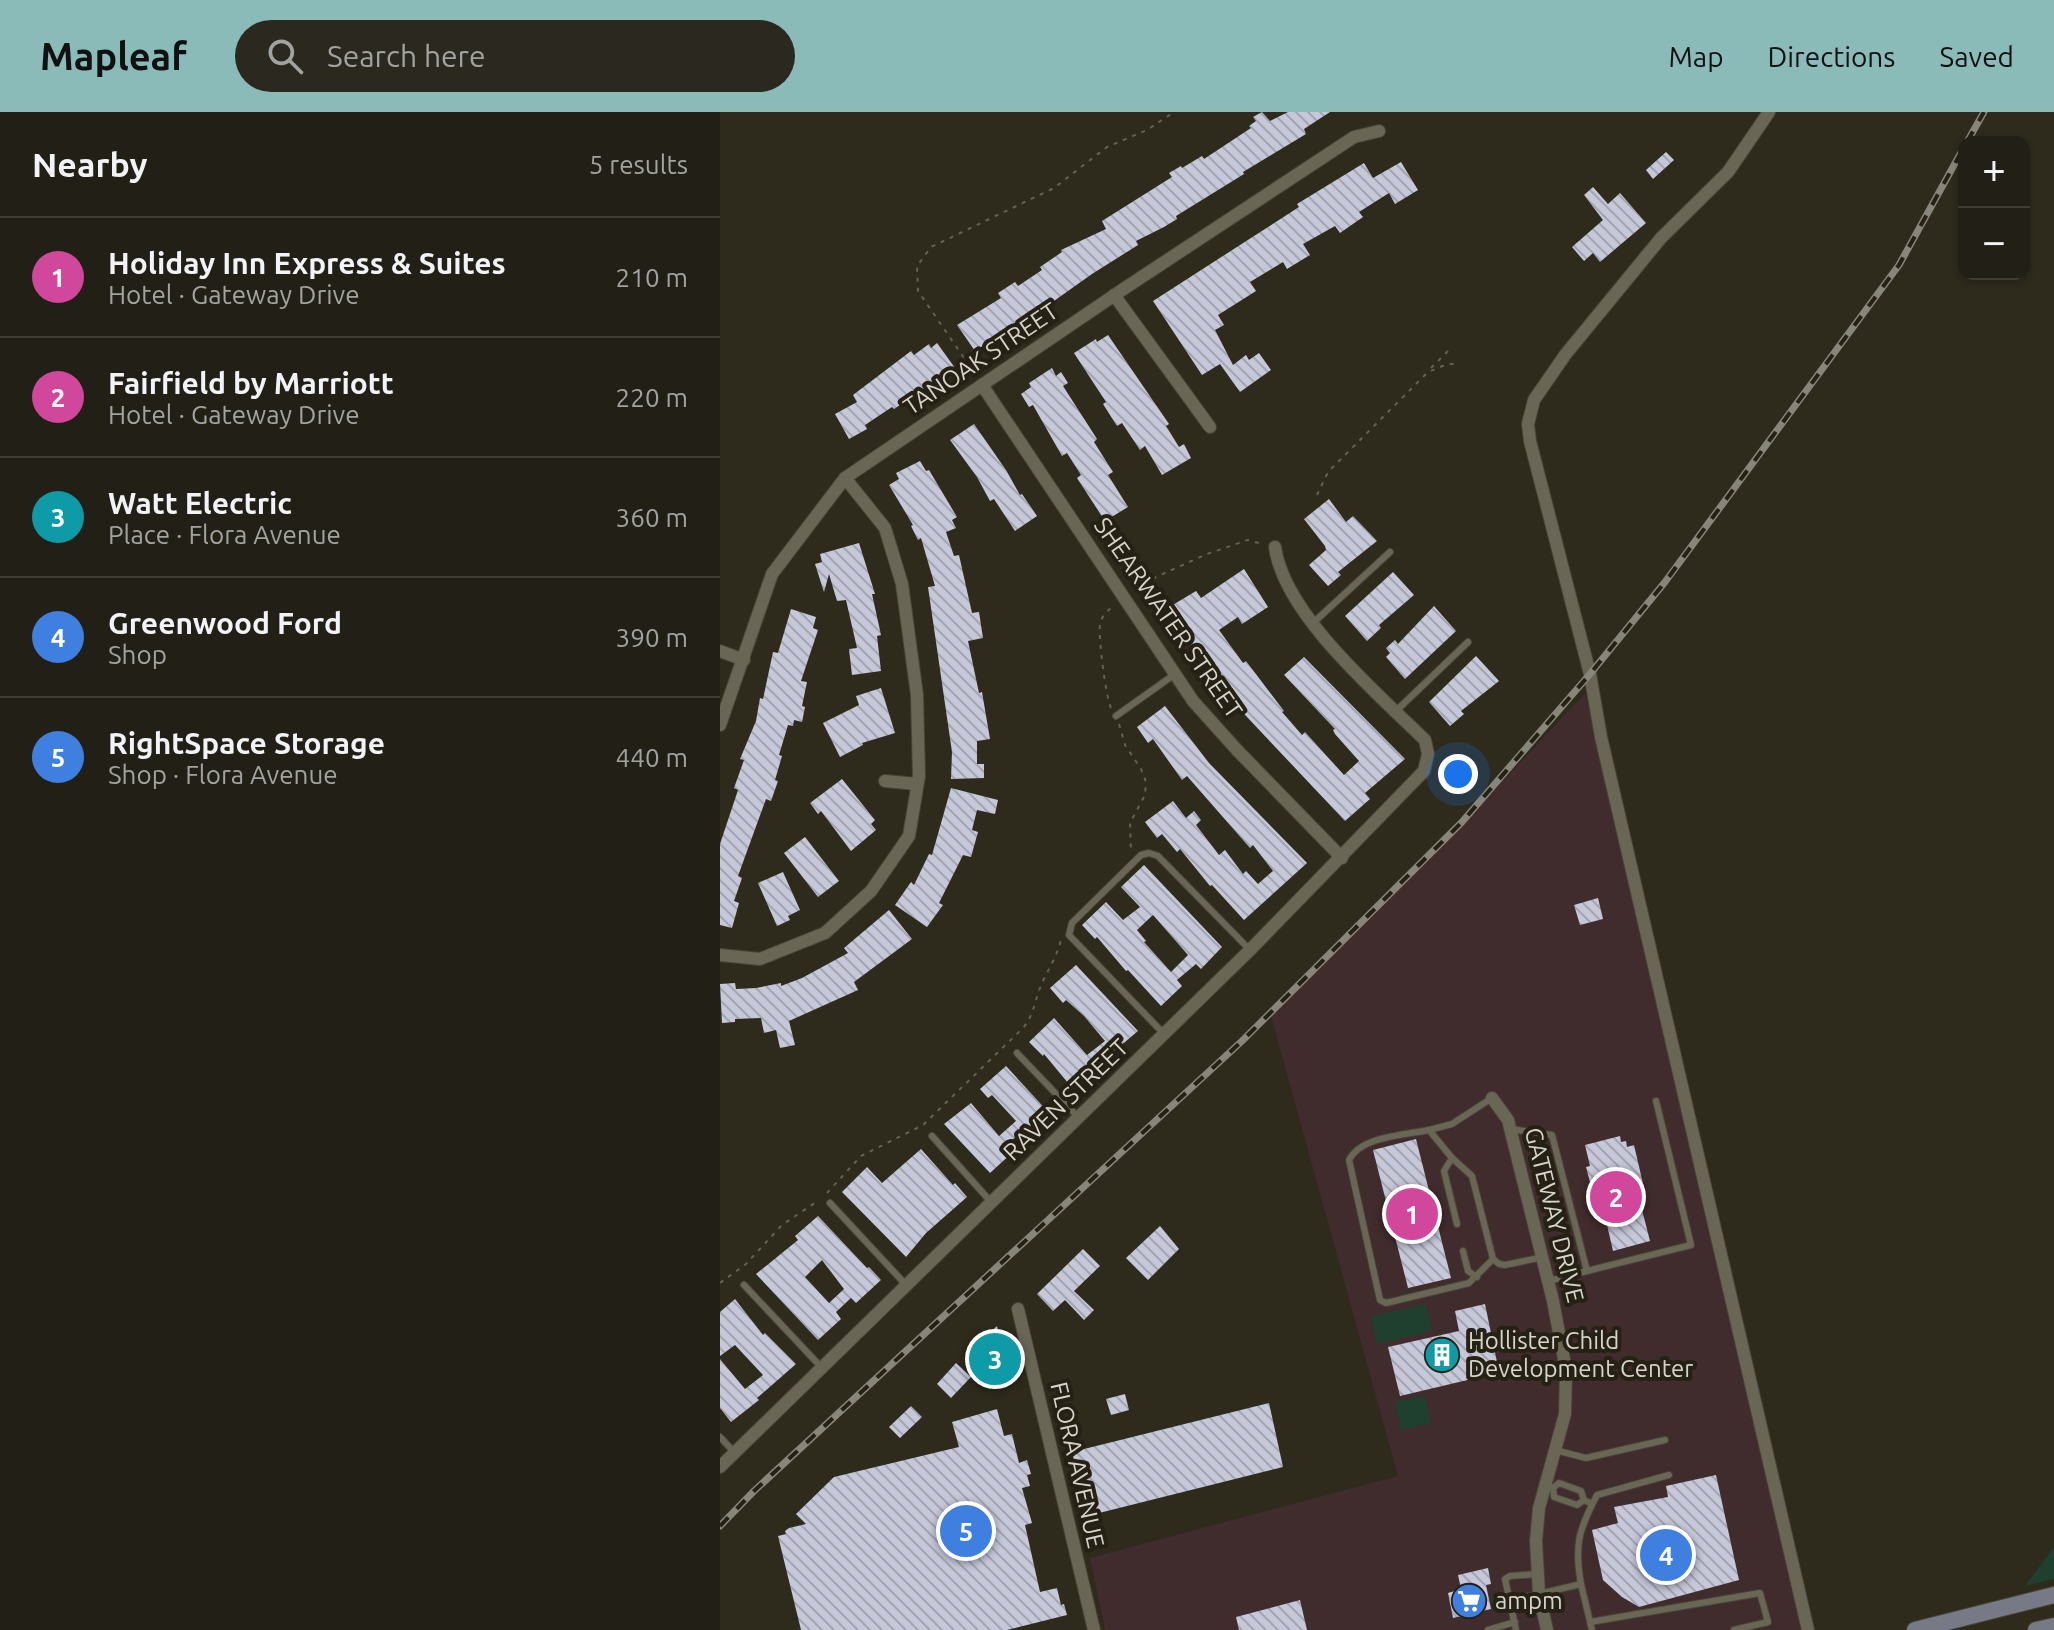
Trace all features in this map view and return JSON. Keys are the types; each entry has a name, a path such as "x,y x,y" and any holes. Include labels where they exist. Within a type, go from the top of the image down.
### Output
{"main road":[{"path":"1915,1630 2054,1595"},
{"path":"2036,1630 2054,1626"}],"street":[{"path":"1769,112 1728,172 1661,238 1565,355 1534,400 1528,424 1533,456 1590,674 1601,737 1808,1630"},
{"name":"TANOAK STREET","path":"720,725 772,574 845,478 1354,137 1379,131"},
{"path":"1114,295 1210,427"},
{"name":"SHEARWATER STREET","path":"982,385 1193,701 1342,858"},
{"path":"720,955 760,959 825,933 871,891 909,836 917,784 917,695 902,584 885,528 845,478"},
{"path":"1275,547 1278,567 1286,585 1313,623 1395,712"},
{"path":"720,651 744,660"},
{"name":"RAVEN STREET","path":"720,1467 1250,950 1424,771 1428,754 1425,740 1395,712"},
{"path":"885,781 917,784"},
{"name":"GATEWAY DRIVE","path":"1492,1098 1511,1129 1543,1257 1566,1370 1565,1414 1536,1541 1539,1594 1547,1630"},
{"name":"FLORA AVENUE","path":"1018,1309 1094,1630"}],"lane":[{"path":"1313,623 1390,552"},
{"path":"1395,712 1468,642"},
{"path":"1116,716 1175,674"},
{"path":"1164,1035 1072,939 1069,930 1072,923 1145,853 1158,856 1250,950"},
{"path":"1017,1053 1079,1118"},
{"path":"1492,1098 1452,1124 1363,1146 1353,1152 1349,1160 1380,1300 1386,1303 1469,1283 1493,1259"},
{"path":"1548,1281 1691,1245 1656,1101"},
{"path":"1511,1129 1552,1135 1587,1271"},
{"path":"1429,1130 1472,1176 1493,1259 1505,1265 1543,1257"},
{"path":"932,1136 992,1203"},
{"path":"1452,1158 1444,1171 1457,1224"},
{"path":"830,1203 907,1286"},
{"path":"1463,1251 1468,1271 1477,1277"},
{"path":"744,1285 822,1368"},
{"path":"720,1437 735,1453"},
{"path":"1555,1450 1586,1458 1665,1440"},
{"path":"1669,1475 1597,1495 1580,1526 1578,1566 1591,1626 1760,1593 1768,1622 1734,1630"},
{"path":"1584,1500 1577,1505 1554,1497 1549,1486 1559,1483 1581,1491 1584,1500 1592,1504"},
{"path":"1488,1630 1516,1626 1506,1577 1537,1574"},
{"path":"1509,1601 1581,1584"}],"path":[{"path":"982,385 918,291 915,275 920,259 939,242 1054,188 1107,147 1147,130 1174,112"},
{"path":"1317,495 1328,472 1447,351 1456,363 1428,372"},
{"path":"1134,862 1129,840 1130,823 1145,795 1146,782 1125,745 1107,696 1099,629 1106,612 1156,577 1207,554 1248,540 1275,547"},
{"path":"720,1283 746,1264 782,1225 824,1196 855,1160 923,1125 1023,1028 1033,1014 1042,982 1057,956 1062,937 1069,930"}],"shaded area":[{"path":"1585,693 1653,956 1805,1630 1105,1630 1090,1558 1398,1476 1271,1016 1435,854"}],"green space":[{"path":"1426,1304 1432,1331 1377,1344 1371,1316"},
{"path":"1425,1396 1431,1423 1401,1430 1395,1402"},
{"path":"2054,1547 2054,1579 2025,1586"}],"building":[{"path":"1262,112 1270,121 1288,112 1330,112 1304,129 1306,134 1176,216 1177,219 1136,241 1138,245 1044,308 1042,304 1025,314 1028,319 1015,330 998,340 996,337 975,351 957,325 1001,298 998,293 1015,282 1018,286 1042,270 1040,267 1061,250 1106,229 1102,221 1172,177 1169,173 1202,156 1204,159 1251,128 1249,126 1256,121 1253,117"},
{"path":"1666,152 1674,160 1653,179 1646,170"},
{"path":"1401,162 1418,190 1395,204 1389,193 1359,212 1363,217 1340,233 1335,226 1303,244 1310,255 1287,269 1283,262 1250,282 1256,291 1218,315 1224,325 1215,330 1233,365 1246,355 1249,360 1259,353 1271,370 1240,392 1220,364 1202,375 1153,301 1364,163 1373,178"},
{"path":"1593,187 1608,204 1620,193 1646,223 1600,262 1593,253 1584,261 1572,247 1603,220 1584,195"},
{"path":"1108,335 1169,424 1166,426 1179,447 1184,444 1191,458 1162,475 1145,446 1140,450 1122,423 1117,426 1103,404 1106,402 1074,353"},
{"path":"937,343 955,368 865,425 867,429 849,439 835,414 857,402 853,395 911,351 914,355 929,344 931,348"},
{"path":"1052,368 1056,376 1061,372 1068,383 1063,386 1097,439 1094,442 1113,472 1108,475 1128,507 1105,521 1077,478 1081,475 1067,453 1062,456 1033,405 1029,407 1021,394 1031,387 1029,383"},
{"path":"974,424 1037,516 1015,531 994,499 990,501 950,440"},
{"path":"920,461 926,471 929,470 957,517 952,520 956,528 946,532 954,556 959,555 972,613 979,612 983,638 968,641 979,693 982,692 990,739 977,741 977,764 984,764 984,778 951,779 952,752 928,587 935,586 921,538 918,540 913,525 889,485 899,479 896,473"},
{"path":"1329,499 1346,522 1353,516 1377,541 1338,572 1341,575 1328,586 1309,565 1326,550 1304,519"},
{"path":"859,543 875,594 872,594 881,635 877,636 881,671 852,675 849,649 857,648 846,600 837,601 829,574 824,592 815,564 822,562 820,554"},
{"path":"1244,569 1268,607 1242,624 1238,617 1219,630 1243,663 1246,661 1282,712 1344,775 1359,761 1335,734 1335,729 1284,675 1304,657 1405,759 1365,793 1370,799 1345,821 1231,700 1166,609 1196,591 1201,598"},
{"path":"1393,572 1414,595 1379,625 1381,628 1367,641 1345,616"},
{"path":"1434,606 1456,631 1405,679 1386,657 1390,653 1386,648 1395,640 1398,644"},
{"path":"791,609 816,617 813,628 818,630 801,681 807,682 802,706 805,707 802,722 794,720 793,726 788,725 779,755 782,756 775,780 778,781 771,801 766,799 738,876 742,878 734,901 739,903 732,928 720,925 720,844 738,790 734,788 744,760 740,759 756,721 760,698 763,699 773,652 778,653"},
{"path":"1476,656 1499,681 1461,711 1464,714 1450,726 1429,702"},
{"path":"881,688 895,733 862,743 840,757 823,723 859,705 856,696"},
{"path":"1165,706 1209,763 1307,863 1244,920 1210,886 1180,849 1177,852 1162,834 1157,838 1145,822 1173,801 1186,818 1194,811 1201,820 1196,825 1219,855 1225,850 1243,874 1246,871 1258,884 1273,871 1253,845 1250,848 1187,776 1182,780 1153,739 1148,743 1137,727"},
{"path":"842,779 875,820 871,824 876,830 851,851 821,811 818,814 810,803"},
{"path":"951,788 998,800 995,814 977,810 972,830 978,832 971,857 963,855 939,903 943,905 927,927 895,905 911,882 914,885 929,854 932,855"},
{"path":"805,837 839,881 818,897 784,853"},
{"path":"1144,865 1222,947 1201,969 1196,964 1177,980 1182,986 1161,1006 1082,925 1106,902 1123,920 1140,907 1121,887","holes":["1153,915 1188,955 1171,972 1137,930"]},
{"path":"783,872 800,910 788,916 790,920 777,926 758,883"},
{"path":"1598,898 1603,919 1580,925 1574,905"},
{"path":"889,910 912,939 854,982 858,990 789,1021 795,1045 780,1048 776,1030 764,1033 761,1018 722,1023 720,984 735,983 736,989 756,988 781,983 781,986 802,978 848,953 844,948"},
{"path":"1076,965 1138,1031 1099,1064 1102,1067 1073,1089 1044,1054 1029,1042 1054,1018 1087,1055 1105,1041 1084,1016 1066,1000 1063,1003 1050,988"},
{"path":"1006,1066 1051,1115 1031,1133 1026,1128 1010,1142 1008,1146 1013,1152 990,1173 944,1124 971,1103 999,1136 1016,1121 992,1095 988,1098 980,1089"},
{"path":"1620,1136 1627,1147 1634,1145 1644,1188 1637,1190 1650,1241 1613,1251 1602,1203 1596,1205 1586,1167 1590,1166 1585,1145"},
{"path":"1416,1139 1451,1278 1408,1288 1373,1150"},
{"path":"921,1149 967,1197 926,1233 906,1257 842,1192 867,1167 882,1183"},
{"path":"818,1216 881,1280 856,1303 851,1298 836,1312 841,1319 818,1340 756,1274 798,1240 795,1236","holes":["822,1260 844,1289 829,1303 805,1277"]},
{"path":"1160,1226 1179,1249 1148,1280 1126,1258"},
{"path":"1083,1249 1100,1266 1074,1291 1094,1310 1084,1320 1065,1300 1053,1311 1037,1294"},
{"path":"735,1299 763,1335 765,1333 796,1364 731,1422 720,1408 720,1359 745,1389 763,1375 735,1345 720,1356 720,1312"},
{"name":"Hollister Child Development Center","path":"1485,1304 1497,1362 1494,1363 1495,1370 1475,1375 1476,1378 1400,1396 1388,1347 1459,1331 1455,1311"},
{"path":"997,1326 1010,1377 991,1382 981,1341"},
{"path":"956,1363 971,1377 951,1398 937,1384"},
{"path":"1125,1394 1129,1410 1111,1415 1106,1399"},
{"path":"1269,1403 1283,1467 1087,1516 1072,1452"},
{"path":"911,1406 922,1417 900,1438 889,1427"},
{"path":"997,1409 1004,1436 1012,1434 1019,1463 1027,1460 1031,1474 1027,1475 1030,1486 1022,1488 1032,1523 1025,1525 1040,1592 1057,1588 1067,1615 1007,1630 801,1630 778,1536 786,1534 789,1528 806,1524 796,1514 834,1477 959,1447 952,1422"},
{"path":"1716,1475 1739,1580 1639,1607 1603,1580 1592,1530 1618,1523 1614,1507 1668,1497 1666,1486"},
{"name":"ampm","path":"1488,1568 1491,1584 1486,1585 1491,1609 1453,1618 1448,1593 1461,1589 1458,1575"},
{"path":"1300,1600 1307,1630 1239,1630 1236,1617"}],"railway":[{"path":"1970,136 1984,112"},
{"path":"720,1526 754,1491 1242,1041 1462,822 1665,582 1899,265 1958,158"}],"place":[{"name":"Fairfield by Marriott","path":"1616,1197"},
{"name":"Holiday Inn Express & Suites","path":"1412,1214"},
{"name":"Hollister Child Development Center","path":"1442,1355"},
{"name":"Watt Electric","path":"995,1359"},
{"name":"RightSpace Storage","path":"966,1531"},
{"name":"Greenwood Ford","path":"1666,1555"},
{"name":"ampm","path":"1469,1601"}]}
